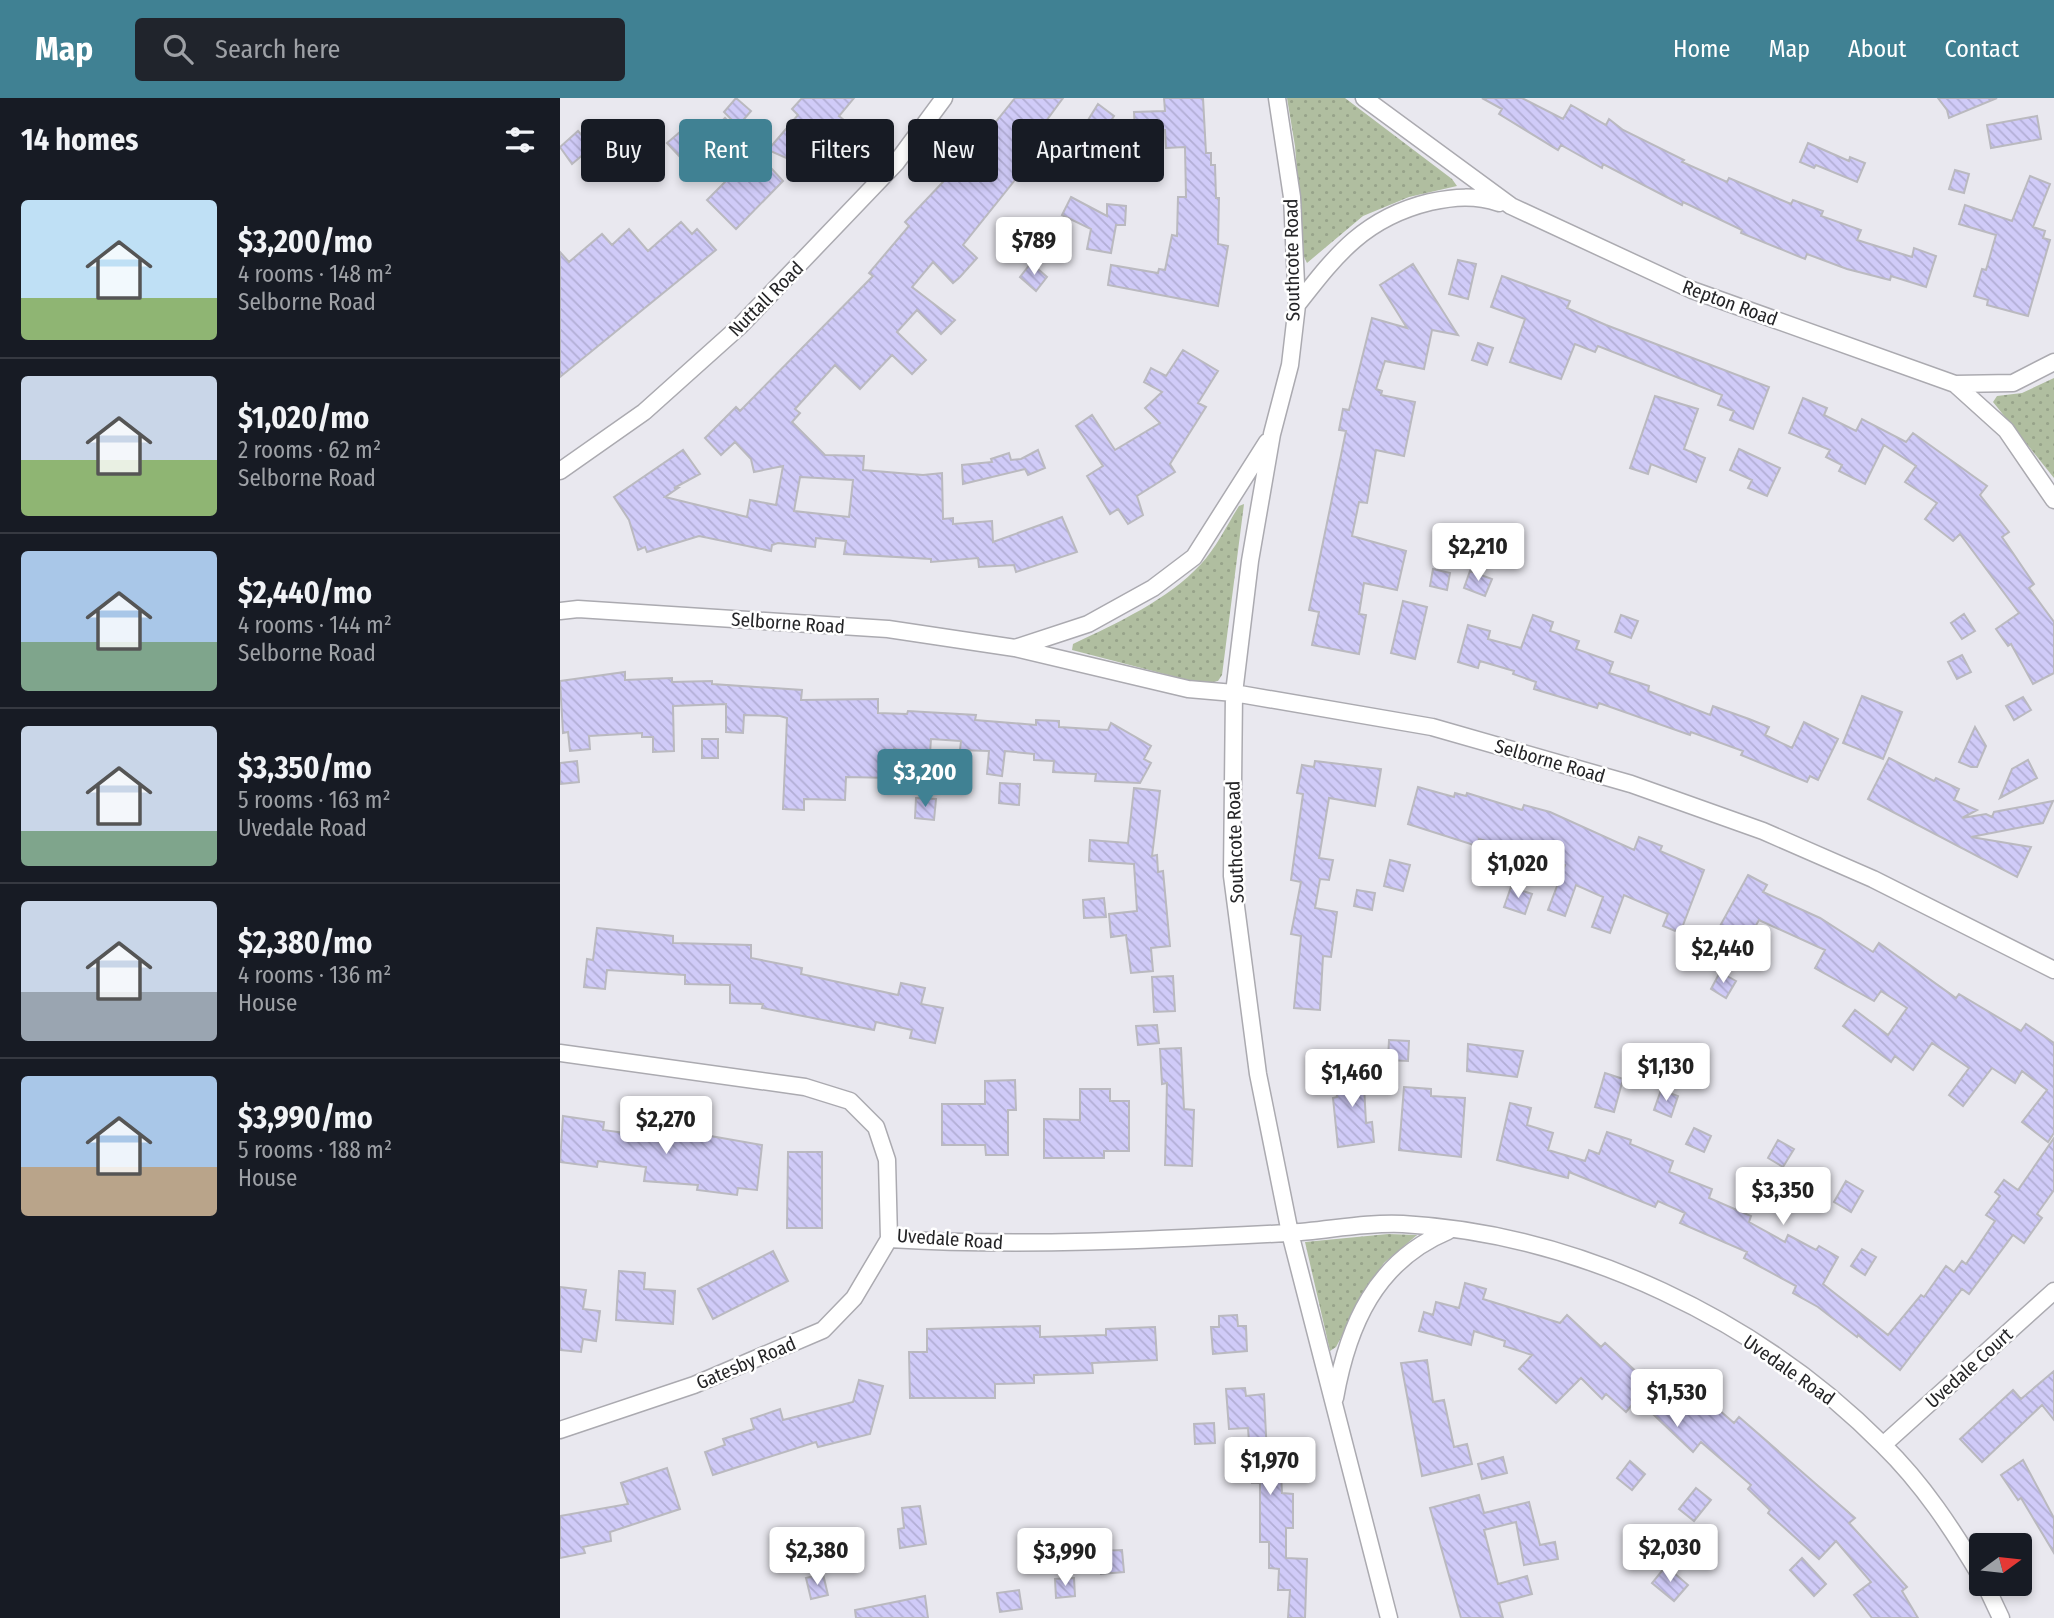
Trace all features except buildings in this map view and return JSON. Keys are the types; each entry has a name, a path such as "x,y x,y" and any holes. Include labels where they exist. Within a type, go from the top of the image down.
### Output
{"street":[{"name":"Nuttall Road","path":"560,471 644,412 740,326 896,163 944,98"},
{"name":"Southcote Road","path":"1277,98 1292,197 1297,305 1290,365 1272,434 1250,561 1234,693 1232,876 1258,1074 1290,1233 1389,1618"},
{"name":"Repton Road","path":"1364,98 1511,206 1692,290 1955,384 2013,383 2054,362"},
{"name":"Repton Road","path":"1297,305 1335,257 1371,225 1391,215 1432,202 1466,197 1511,206"},
{"name":"Repton Road","path":"1955,384 2006,430 2054,500"},
{"name":"Selborne Road","path":"1015,648 1088,624 1153,588 1194,557 1272,434"},
{"name":"Selborne Road","path":"560,611 578,608 888,629 1015,648 1188,689 1234,693 1432,727 1631,784 1763,831 1873,878 2053,968"},
{"name":"Uvedale Road","path":"560,1053 805,1087 850,1101 876,1127 887,1160 889,1239 979,1244 1290,1233 1402,1224 1522,1241 1579,1258 1667,1295 1716,1320 1783,1362 1883,1444 1925,1492 1969,1557"},
{"path":"1334,1404 1341,1363 1349,1340 1383,1277 1400,1257 1424,1241 1450,1229"},
{"name":"Gatesby Road","path":"560,1430 694,1385 823,1330 854,1298 889,1239"},
{"name":"Uvedale Court","path":"1883,1444 2054,1291"},
{"path":"1991,1596 2001,1618"}],"green space":[{"path":"1287,98 1345,98 1452,179 1457,186 1409,197 1363,216 1307,263 1304,257 1295,146"},
{"path":"2054,378 2054,478 1993,402 1997,396 2022,393"},
{"path":"1244,504 1222,675 1218,681 1203,684 1072,650 1073,644 1141,610 1188,577 1206,558 1239,506"},
{"path":"1388,1234 1417,1235 1384,1263 1336,1347 1330,1351 1305,1242"}]}
